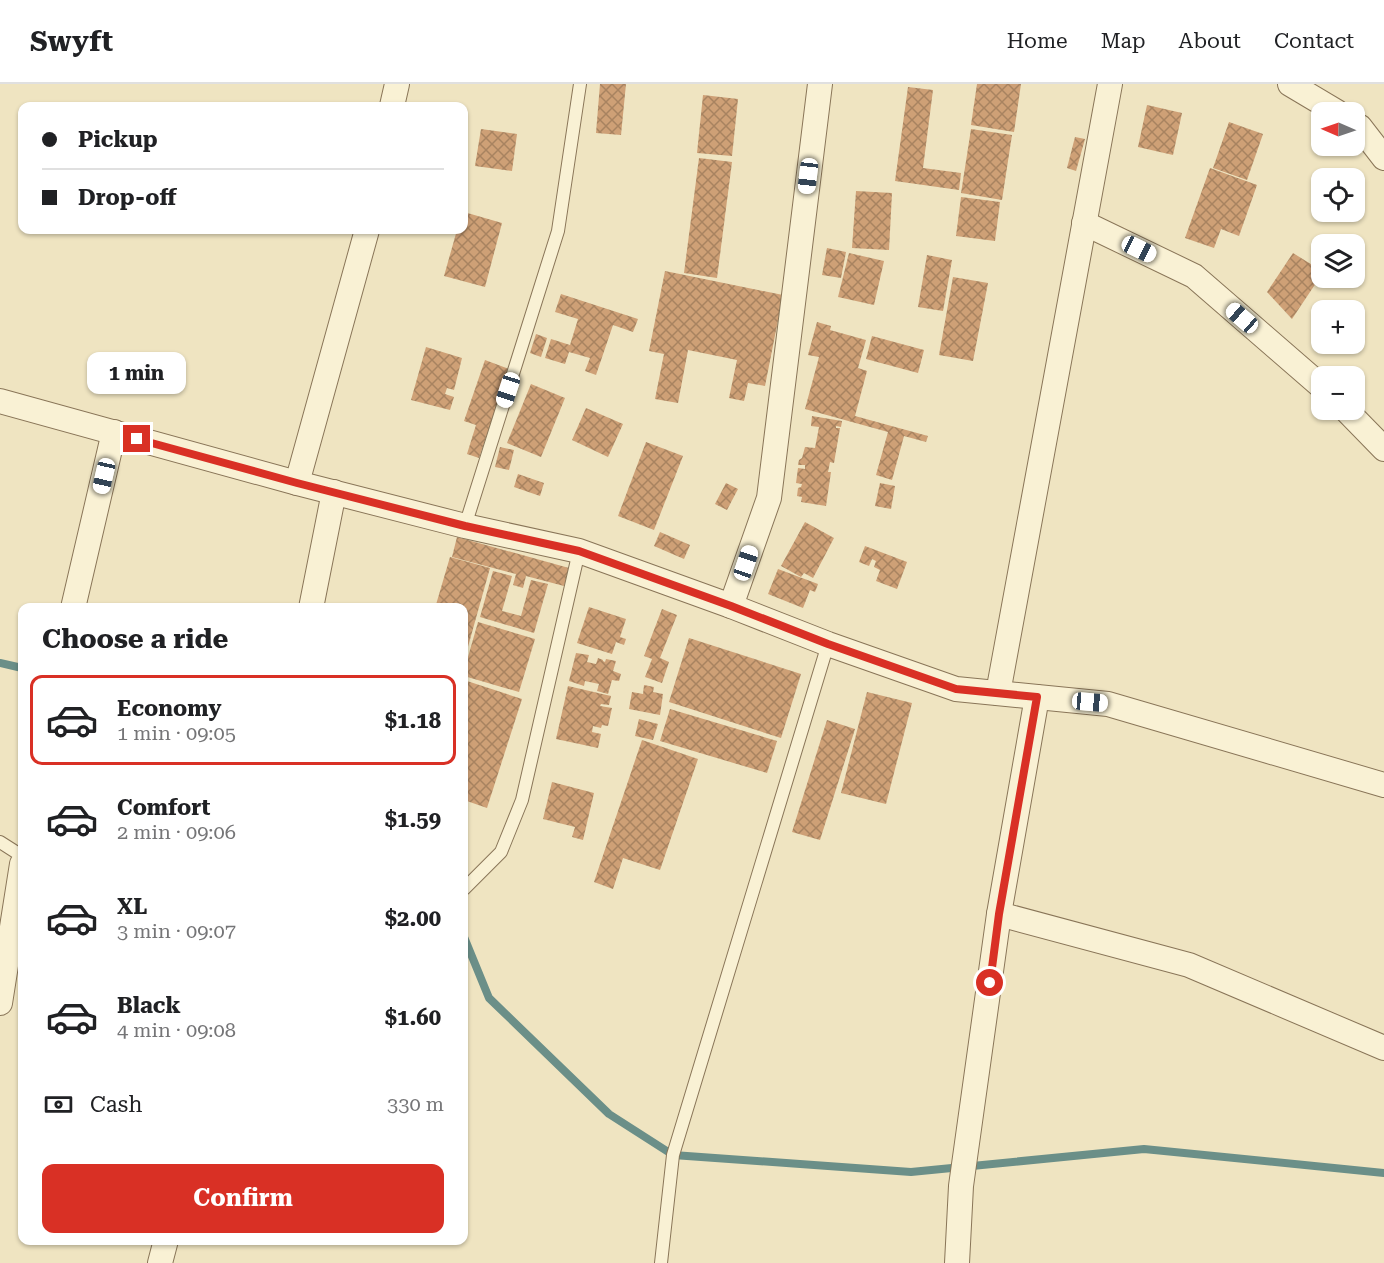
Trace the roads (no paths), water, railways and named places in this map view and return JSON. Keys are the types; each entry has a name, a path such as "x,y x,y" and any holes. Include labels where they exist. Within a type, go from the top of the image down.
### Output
{"street":[{"path":"393,102 397,84"},
{"path":"731,606 769,498 820,84"},
{"path":"998,693 1110,84"},
{"path":"1290,84 1320,102"},
{"path":"1365,133 1384,158"},
{"path":"1084,223 1194,276 1311,377"},
{"path":"297,483 366,234"},
{"path":"0,401 297,483 465,526 579,551 956,689 1108,704 1384,785"},
{"path":"1356,420 1384,449"},
{"path":"74,603 114,432"},
{"path":"311,603 334,492"},
{"path":"957,1263 963,1177 999,914 1037,697"},
{"path":"0,1003 18,889"},
{"path":"999,914 1189,965 1384,1048"},
{"path":"160,1263 165,1245"}],"lane":[{"path":"465,526 558,231 580,84"},
{"path":"468,885 501,852 522,800 579,551"},
{"path":"661,1263 673,1155 828,644"},
{"path":"0,842 18,853"}],"waterway":[{"path":"0,663 18,667"},
{"path":"468,947 489,998 609,1114 673,1155 911,1172 1144,1149 1384,1173"}]}
